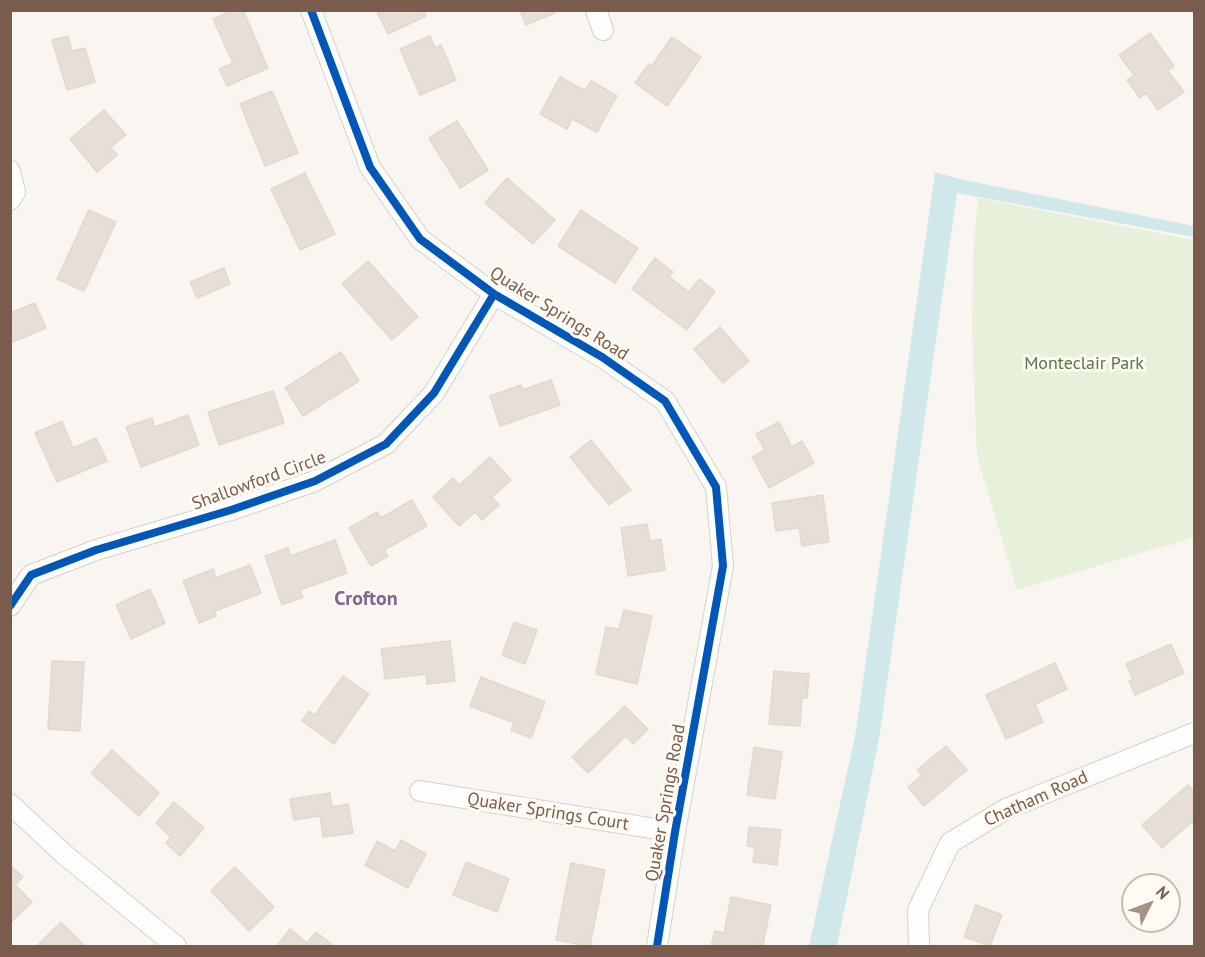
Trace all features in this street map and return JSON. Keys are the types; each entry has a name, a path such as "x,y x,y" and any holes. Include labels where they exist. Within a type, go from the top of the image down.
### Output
{"street":[{"name":"Quaker Springs Road","path":"311,10 370,167 420,239 494,294 602,357 665,401 716,487 723,566 657,946"},
{"path":"596,10 603,30"},
{"path":"10,171 15,192 10,200"},
{"name":"Shallowford Circle","path":"10,606 31,575 96,550 231,510 315,481 386,444 434,393 494,294"},
{"name":"Chatham Road","path":"920,946 918,910 950,843 1006,809 1194,733"},
{"name":"Quaker Springs Court","path":"420,791 675,832"},
{"path":"10,804 65,855 176,946"}],"green space":[{"name":"Monteclair Park","path":"978,198 1194,240 1194,537 1017,590 977,456 972,329 973,258"}],"water":[{"path":"935,172 959,179 1194,226 1194,237 957,193 879,739 837,946 809,946 856,731"}],"building":[{"path":"234,10 243,10 268,68 227,86 219,69 233,63 213,19"},
{"path":"376,10 423,10 426,16 388,34"},
{"path":"520,10 554,10 555,13 526,25"},
{"path":"1150,33 1174,66 1168,71 1184,92 1158,110 1146,93 1140,98 1127,80 1134,75 1119,55"},
{"path":"68,36 72,51 85,48 95,82 67,90 52,40"},
{"path":"430,36 435,48 441,45 456,80 420,95 400,49"},
{"path":"672,37 701,57 667,106 635,83 649,64 652,66"},
{"path":"560,77 585,91 591,81 617,96 597,132 572,119 567,129 540,114"},
{"path":"272,91 298,153 265,166 240,104"},
{"path":"104,110 126,135 111,147 117,155 97,172 70,139"},
{"path":"457,121 488,170 460,188 429,138"},
{"path":"305,173 335,234 300,250 271,189"},
{"path":"507,178 555,220 533,244 485,203"},
{"path":"89,210 116,222 84,291 57,279"},
{"path":"581,210 638,248 615,283 558,246"},
{"path":"655,258 673,272 669,277 689,292 699,279 715,291 687,330 632,289"},
{"path":"368,261 418,317 392,340 342,284"},
{"path":"224,268 230,284 197,298 190,282"},
{"path":"35,303 46,328 10,343 10,313"},
{"path":"720,327 749,361 723,383 694,349"},
{"path":"341,352 359,381 303,416 285,388"},
{"path":"551,380 560,405 500,426 490,396 521,385 522,390"},
{"path":"273,391 284,423 219,445 208,412"},
{"path":"188,415 199,445 141,467 126,427 152,418 155,427"},
{"path":"62,421 73,448 96,438 107,461 57,482 35,433"},
{"path":"779,422 792,447 802,441 814,463 769,488 752,457 765,450 756,434"},
{"path":"591,440 631,490 609,505 570,457"},
{"path":"490,457 511,480 492,497 499,505 482,520 475,512 459,526 433,497 453,478 459,485"},
{"path":"823,495 829,542 802,546 799,528 776,531 772,503"},
{"path":"412,500 427,526 384,550 388,556 371,566 349,528 377,512 381,518"},
{"path":"647,524 650,541 661,539 665,570 628,576 621,528"},
{"path":"335,540 347,573 300,590 303,597 282,605 265,556 288,548 291,556"},
{"path":"250,565 261,593 215,611 216,616 199,623 183,581 213,569 216,578"},
{"path":"150,589 165,623 131,639 116,605"},
{"path":"624,610 652,616 637,684 596,674 606,627 619,629"},
{"path":"514,622 537,630 525,664 502,655"},
{"path":"450,641 455,681 427,684 426,674 385,679 381,649"},
{"path":"1171,644 1184,673 1135,695 1129,681 1133,680 1126,664"},
{"path":"52,661 84,662 80,731 48,729"},
{"path":"1055,663 1067,689 1035,704 1043,722 1006,739 986,695"},
{"path":"774,671 809,674 807,698 802,698 800,726 769,724"},
{"path":"343,676 369,694 334,744 302,721 309,711 315,715"},
{"path":"481,677 545,702 531,738 511,730 514,723 470,706"},
{"path":"625,706 648,729 633,744 626,736 588,773 572,757"},
{"path":"946,746 967,770 924,806 908,787 922,775 917,770"},
{"path":"754,747 782,752 775,799 747,795"},
{"path":"112,750 159,793 139,816 91,773"},
{"path":"1188,785 1194,793 1194,820 1162,848 1142,825"},
{"path":"330,793 332,807 348,804 353,833 323,837 320,816 294,820 290,799"},
{"path":"174,802 204,828 180,856 166,843 171,837 156,823"},
{"path":"749,827 781,830 777,865 753,862 755,847 747,846"},
{"path":"401,840 426,854 408,888 365,865 377,841 395,851"},
{"path":"466,862 509,879 497,912 453,895"},
{"path":"571,863 605,870 590,946 556,940"},
{"path":"10,865 23,877 15,885 32,902 10,923"},
{"path":"235,867 274,907 249,931 211,891"},
{"path":"731,897 771,905 763,945 755,943 755,946 711,946 715,931 724,933"},
{"path":"976,905 1002,915 990,946 964,937"},
{"path":"61,922 85,946 37,946"},
{"path":"290,929 307,943 316,932 334,946 277,946"}],"cycle path":[{"path":"311,10 370,167 420,239 494,294 602,357 665,401 716,487 723,566 657,946"},
{"path":"10,606 31,575 96,550 231,510 315,481 386,444 434,393 494,294"}],"district":[{"name":"Crofton","path":"366,599"}]}
